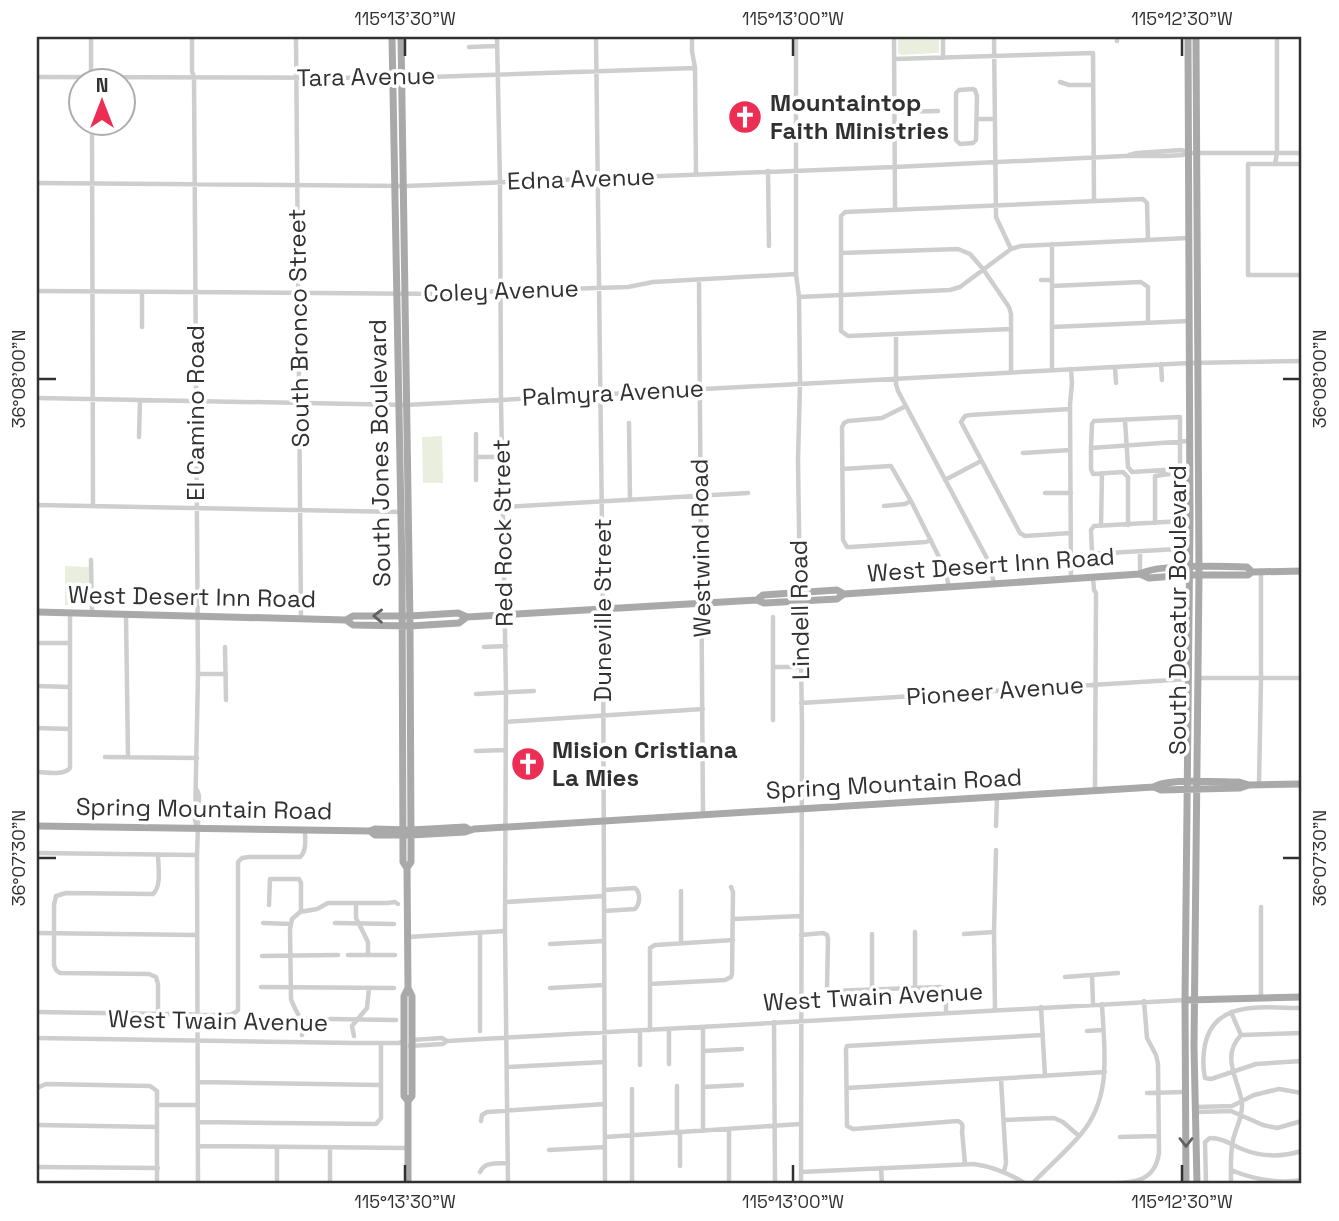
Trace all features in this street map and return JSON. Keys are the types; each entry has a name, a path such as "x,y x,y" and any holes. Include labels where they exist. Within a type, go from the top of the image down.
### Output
{"main road":[{"name":"South Jones Boulevard","path":"392,37 397,78 405,512 407,832 411,862 407,868 408,988 412,996 406,1043 412,1096 408,1101 408,1184"},
{"name":"South Jones Boulevard","path":"397,78 401,37"},
{"name":"South Decatur Boulevard","path":"1192,37 1197,55 1188,238 1189,321 1198,465 1194,1000 1197,1184"},
{"name":"South Decatur Boulevard","path":"1186,1184 1189,441 1197,264 1188,61 1192,37"},
{"path":"1188,61 1192,64 1193,81 1197,88"},
{"path":"1188,238 1192,239 1193,262 1197,264"},
{"path":"1189,441 1193,443 1194,458 1198,465"},
{"path":"1179,444 1189,451"},
{"path":"1189,476 1194,507 1198,507"},
{"name":"West Desert Inn Road","path":"37,612 346,620 353,616 458,613 467,617 757,600 764,604 800,597 837,599 844,594 1140,574 1149,578 1189,571 1248,575 1256,572 1302,572"},
{"name":"West Desert Inn Road","path":"346,620 353,625 406,626 459,623 467,617"},
{"name":"Spring Mountain Road","path":"37,826 375,829 407,832 465,827 470,830 1154,787 1161,790 1187,785 1239,782 1249,785 1302,784"},
{"path":"1186,850 1191,860 1191,881 1195,883"},
{"path":"1186,892 1190,898 1190,907 1195,909"},
{"path":"1186,920 1190,924 1190,939 1195,953"},
{"name":"West Twain Avenue","path":"1185,1000 1302,997"},
{"path":"1186,1078 1190,1084 1191,1106 1195,1109"}],"street":[{"path":"91,37 91,66"},
{"name":"El Camino Road","path":"192,37 198,674 195,796 198,1184"},
{"name":"South Bronco Street","path":"296,37 301,619"},
{"name":"Red Rock Street","path":"497,37 506,646 508,1184"},
{"name":"Duneville Street","path":"596,37 603,609 605,1184"},
{"path":"692,37 696,174"},
{"name":"Lindell Road","path":"796,37 796,274 799,297 800,384 801,1184"},
{"path":"894,37 895,209"},
{"path":"943,37 943,58"},
{"path":"994,37 995,205 998,224 1012,249"},
{"path":"1276,37 1278,164"},
{"path":"469,47 497,46"},
{"path":"894,60 1093,53 1094,201"},
{"name":"Tara Avenue","path":"136,78 397,78 695,68"},
{"name":"Tara Avenue","path":"37,77 66,78"},
{"path":"1060,82 1069,85 1093,85"},
{"path":"975,90 977,119 975,142 958,143 957,91 975,90"},
{"path":"894,112 938,111"},
{"path":"977,119 995,119"},
{"path":"92,136 93,506"},
{"name":"Edna Avenue","path":"37,183 399,186 895,167 1125,156 1182,150 1193,153 1302,153"},
{"path":"1302,164 1248,164 1248,275 1302,275"},
{"path":"768,171 769,246"},
{"path":"1011,329 848,336 843,334 843,213 1143,199 1147,204 1148,240"},
{"path":"799,297 950,290 960,286 1012,249 1021,246 1188,238"},
{"path":"1052,244 1052,370"},
{"path":"841,253 958,249 970,254 1007,302 1011,329 1011,372"},
{"name":"Coley Avenue","path":"37,291 444,295 501,290 628,287 653,282 796,274"},
{"name":"Westwind Road","path":"699,281 703,815"},
{"path":"1041,281 1141,282 1147,287 1148,323"},
{"path":"142,292 142,327"},
{"path":"1052,327 1189,321"},
{"path":"896,334 898,391 990,564 994,584"},
{"name":"Palmyra Avenue","path":"37,398 403,404 1193,362 1302,361"},
{"path":"1161,364 1162,380"},
{"path":"1115,367 1116,383"},
{"path":"1071,369 1071,580"},
{"path":"139,436 140,400"},
{"path":"906,406 882,418 845,423 842,426 843,540 845,545 851,547 931,540"},
{"path":"1070,410 970,415 962,418 963,426 1022,535 1071,533"},
{"path":"1125,420 1128,467 1132,472 1180,469 1180,416 1094,421 1092,424 1093,474 1123,472 1128,477 1128,525"},
{"path":"629,424 630,500"},
{"path":"476,434 476,480"},
{"path":"1091,448 1179,444 1189,441"},
{"path":"1023,453 1070,450"},
{"path":"476,457 502,457"},
{"path":"945,480 981,461"},
{"path":"842,469 891,466 945,569 949,587"},
{"path":"1101,526 1102,473"},
{"path":"1155,523 1155,476 1177,473 1180,477 1182,522 1182,545 1177,549 1092,554 1091,530 1094,527 1182,522"},
{"path":"1045,493 1071,492"},
{"path":"504,507 748,493"},
{"path":"884,506 911,501"},
{"path":"37,505 405,512"},
{"path":"1140,551 1140,574"},
{"path":"91,560 92,613"},
{"path":"1256,572 1261,679 1259,785"},
{"path":"1095,791 1098,577"},
{"path":"37,772 68,771 70,764 70,613"},
{"path":"126,614 128,757"},
{"path":"773,720 774,617"},
{"path":"37,643 70,643"},
{"path":"484,647 506,646"},
{"path":"225,647 226,700"},
{"path":"773,667 801,667"},
{"path":"198,674 226,674"},
{"path":"1198,678 1302,678"},
{"name":"Pioneer Avenue","path":"801,703 1188,679"},
{"path":"37,686 70,687"},
{"path":"476,694 534,691"},
{"path":"506,722 703,709"},
{"path":"37,728 70,729"},
{"path":"476,751 506,750"},
{"path":"105,757 197,758"},
{"path":"996,826 997,797"},
{"path":"37,1012 230,1015 236,1012 240,860 249,857 300,857 304,854 305,830"},
{"path":"995,1010 996,850"},
{"path":"37,853 197,855"},
{"path":"158,855 158,885 153,894 65,893 56,896 54,905 54,965 58,972 149,974 156,977 159,984 158,1014"},
{"path":"269,905 270,879 299,879 302,883 301,912"},
{"path":"649,985 731,978 731,887"},
{"path":"506,902 635,888 638,892 639,904 635,909 604,911"},
{"path":"681,891 681,943"},
{"path":"302,1042 303,1028 290,999 292,919 301,912 317,909 328,903 407,904"},
{"path":"356,903 356,918 368,942 368,955"},
{"path":"1261,907 1261,998"},
{"path":"733,919 801,916"},
{"path":"262,923 291,924"},
{"path":"335,923 394,924"},
{"path":"408,937 505,931"},
{"path":"915,932 915,987"},
{"path":"964,934 994,932"},
{"path":"37,933 198,935"},
{"path":"480,933 480,1031"},
{"path":"872,934 872,990"},
{"path":"801,935 827,935 827,988 830,991 938,986 944,988 947,995 946,1013"},
{"path":"650,1030 649,952 652,946 733,940"},
{"path":"550,944 604,941"},
{"path":"262,956 338,955"},
{"path":"348,955 394,956"},
{"path":"1065,976 1118,973"},
{"path":"1092,975 1093,1004"},
{"path":"550,988 604,985"},
{"path":"261,988 394,988"},
{"path":"353,1043 355,1022 367,1008 369,988"},
{"name":"West Twain Avenue","path":"37,1038 443,1044 447,1041 506,1037 1185,1000"},
{"path":"1098,1184 1138,1181 1150,1175 1158,1161 1158,1064 1147,1038 1144,1001"},
{"path":"1032,1184 1079,1136 1098,1106 1105,1072 1102,1004"},
{"path":"1041,1007 1045,1076"},
{"path":"1302,1008 1245,1009 1231,1012 1215,1023 1208,1034 1203,1069 1205,1078 1211,1079 1256,1064 1302,1061"},
{"path":"1231,1012 1241,1035"},
{"path":"264,1019 328,1019 355,1022 396,1020"},
{"path":"774,1022 775,1184"},
{"path":"703,1027 703,1131"},
{"path":"669,1029 669,1064"},
{"path":"640,1030 640,1065"},
{"path":"1087,1031 1103,1030"},
{"path":"1231,1184 1233,1144 1241,1115 1241,1101 1232,1073 1235,1041 1241,1035 1302,1034"},
{"path":"965,1164 963,1127 958,1121 853,1129 848,1127 847,1046 1043,1035"},
{"path":"198,1122 380,1122 381,1043"},
{"path":"703,1051 742,1049"},
{"path":"507,1067 605,1062"},
{"path":"847,1088 1105,1072"},
{"path":"1001,1079 1006,1163 1004,1171"},
{"path":"198,1082 380,1085"},
{"path":"37,1088 46,1084 154,1088 157,1091 157,1184"},
{"path":"703,1087 742,1085"},
{"path":"677,1086 680,1166"},
{"path":"632,1089 632,1184"},
{"path":"1195,1109 1232,1106 1254,1095 1279,1089 1302,1093"},
{"path":"1147,1093 1186,1093"},
{"path":"481,1121 482,1115 487,1112 605,1104"},
{"path":"157,1105 198,1105"},
{"path":"1195,1109 1198,1112 1231,1111 1255,1123 1277,1128 1302,1122"},
{"path":"1004,1120 1054,1118 1079,1136"},
{"path":"605,1137 801,1124"},
{"path":"37,1125 158,1127"},
{"path":"729,1129 729,1184"},
{"path":"1120,1136 1159,1136"},
{"path":"1206,1184 1207,1139 1218,1138 1243,1149 1268,1155 1302,1152"},
{"path":"198,1146 408,1148"},
{"path":"277,1147 277,1184"},
{"path":"330,1147 330,1184"},
{"path":"549,1150 605,1147"},
{"path":"480,1172 487,1164 508,1163"},
{"path":"801,1172 965,1164 994,1167 1026,1184"},
{"path":"37,1167 158,1168"},
{"path":"881,1168 882,1184"},
{"path":"1231,1170 1261,1180 1302,1180"}],"shaded area":[{"path":"898,37 939,37 939,52 901,55 898,53"},
{"path":"442,436 443,483 423,483 422,437"},
{"path":"65,566 89,567 88,606 65,605"}],"place":[{"name":"Mountaintop Faith Ministries","path":"745,117"},
{"name":"Mision Cristiana La Mies","path":"528,764"}]}
